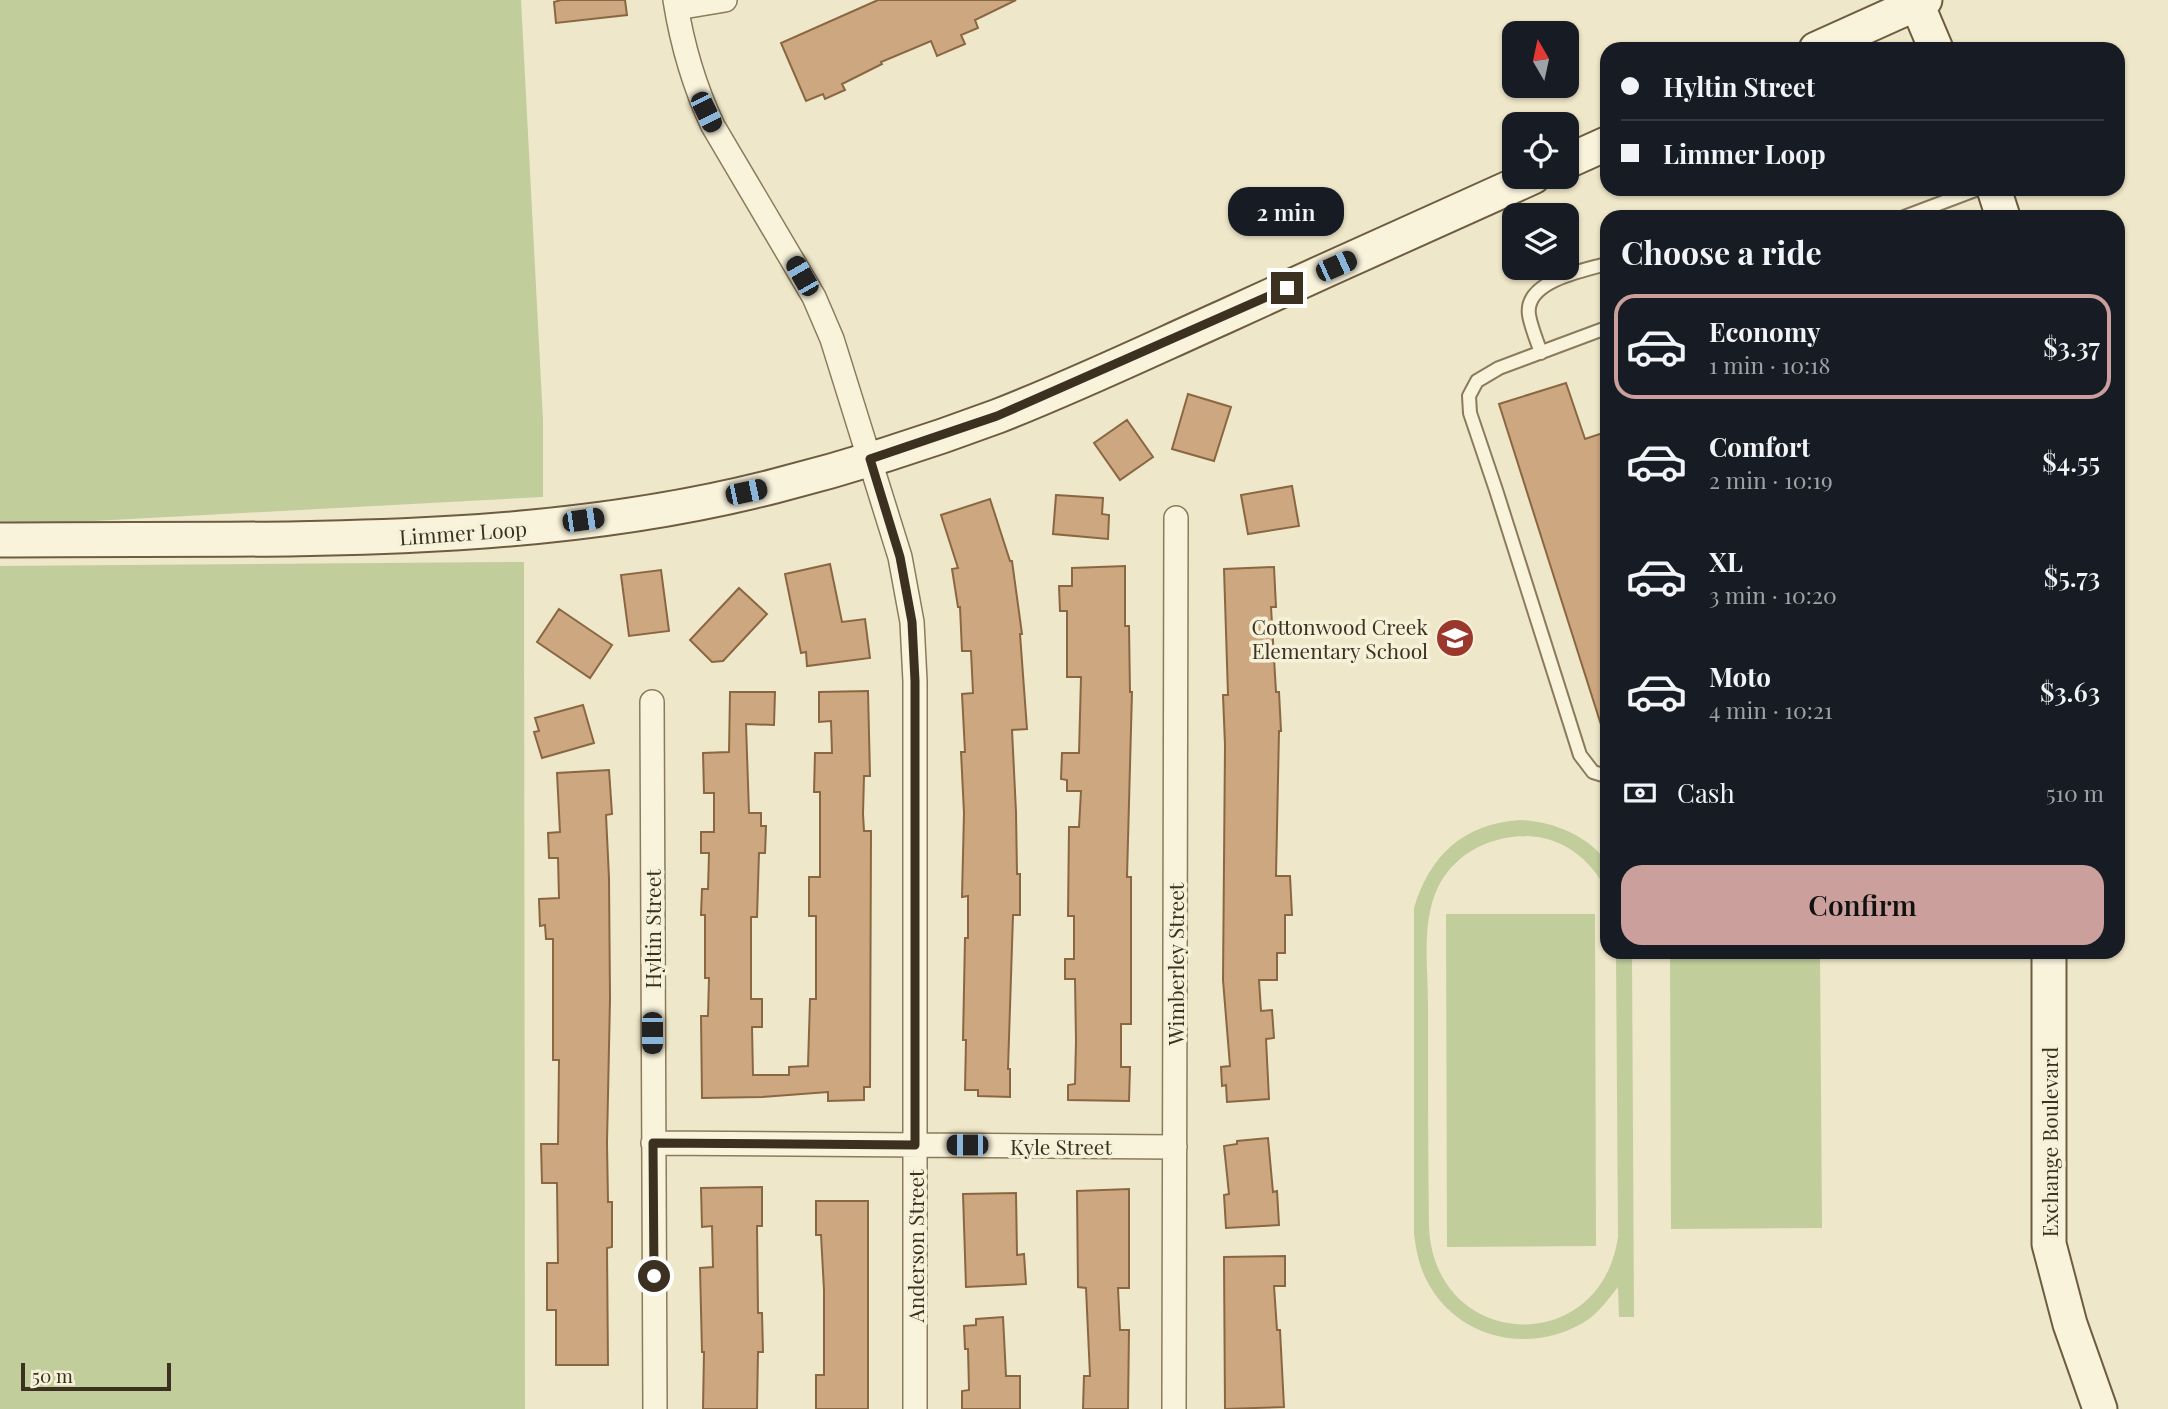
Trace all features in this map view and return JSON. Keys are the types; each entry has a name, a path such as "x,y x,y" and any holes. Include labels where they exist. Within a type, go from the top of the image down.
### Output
{"street":[{"path":"676,4 725,0"},
{"path":"1831,42 1919,1 1934,42"},
{"name":"Anderson Street","path":"676,4 684,47 699,98 814,297 832,339 900,557 912,622 915,681 915,1409"},
{"path":"1579,156 1600,147"},
{"name":"Limmer Loop","path":"0,540 421,537 529,528 664,509 773,487 870,459 997,416 1506,189"},
{"name":"Wimberley Street","path":"1174,1409 1177,518"},
{"name":"Hyltin Street","path":"652,702 655,1409"},
{"name":"Exchange Boulevard","path":"2049,959 2049,1244 2070,1324 2101,1409"},
{"name":"Kyle Street","path":"653,1143 1175,1147"}],"lane":[{"path":"1922,210 1960,196"},
{"path":"1541,353 1529,315 1530,300 1538,290 1563,277 1600,266"},
{"path":"1600,330 1499,368 1477,381 1469,396 1470,413 1580,755 1593,772 1600,774"}],"green space":[{"path":"0,0 521,0 543,420 543,497 0,526"},
{"path":"524,562 525,1409 0,1409 0,566"},
{"path":"1520,820 1545,823 1578,836 1600,854 1600,879 1584,860 1563,845 1540,837 1512,837 1484,844 1460,859 1442,881 1431,907 1427,935 1429,1228 1438,1269 1459,1299 1487,1317 1520,1324 1553,1320 1582,1304 1605,1276 1618,1237 1616,959 1632,959 1634,1317 1619,1317 1618,1287 1589,1319 1568,1330 1545,1337 1522,1339 1477,1329 1458,1317 1441,1301 1422,1270 1414,1234 1414,908 1429,872 1452,846 1482,828"},
{"path":"1446,914 1595,914 1596,1246 1447,1247"},
{"path":"1670,959 1820,959 1822,1228 1671,1229"}],"building":[{"path":"625,0 627,15 556,23 554,2"},
{"path":"878,0 1016,0 975,20 978,28 961,35 965,44 937,56 931,41 881,62 882,64 842,84 845,90 825,99 823,94 806,101 781,43"},
{"path":"1566,383 1585,439 1600,434 1600,722 1499,404"},
{"path":"1188,394 1231,407 1214,461 1172,449"},
{"path":"1127,420 1153,457 1120,480 1094,443"},
{"path":"1292,486 1299,526 1248,534 1241,495"},
{"path":"1056,495 1103,498 1102,514 1109,515 1108,539 1053,534"},
{"path":"990,499 1012,561 1022,634 1027,729 1012,730 1020,915 1013,915 1008,1069 1010,1097 978,1096 978,1090 965,1090 966,1040 963,1040 968,896 962,897 964,813 961,752 965,752 962,694 973,693 971,651 962,651 960,607 952,569 958,568 941,515"},
{"path":"830,564 842,622 865,619 870,658 807,666 806,652 801,653 785,574"},
{"path":"1125,566 1125,626 1129,626 1132,692 1127,877 1131,877 1131,1024 1121,1024 1121,1067 1130,1067 1129,1101 1068,1100 1068,1085 1075,1084 1076,1041 1075,979 1065,979 1065,959 1074,959 1074,916 1068,916 1069,827 1079,827 1081,791 1067,791 1067,780 1061,779 1062,753 1079,753 1081,677 1067,677 1067,611 1060,611 1059,586 1072,586 1072,568"},
{"path":"1274,567 1276,607 1271,607 1281,731 1276,876 1290,876 1292,915 1285,915 1285,953 1277,953 1277,980 1259,980 1261,1011 1272,1010 1274,1038 1266,1039 1269,1099 1227,1102 1226,1085 1222,1086 1221,1067 1230,1066 1223,980 1223,695 1228,695 1224,569"},
{"path":"661,570 669,631 629,636 621,575"},
{"path":"739,588 767,614 723,661 712,662 690,640"},
{"path":"559,609 612,645 590,678 537,642"},
{"path":"868,691 870,776 864,776 863,814 864,831 871,831 870,1087 864,1087 864,1100 828,1101 828,1092 702,1098 701,1016 708,1016 709,978 705,978 705,915 701,915 702,889 708,889 709,853 701,853 701,832 714,832 714,793 704,793 703,753 729,752 730,692 775,692 774,725 746,724 749,813 761,813 761,826 766,826 765,853 759,853 757,917 751,917 751,999 762,999 762,1027 752,1027 753,1075 789,1075 789,1067 808,1066 810,999 816,999 816,916 809,916 809,877 820,877 820,792 814,792 815,753 832,753 831,721 819,722 819,692"},
{"path":"583,705 594,743 542,758 534,732 539,731 535,718"},
{"path":"609,770 612,814 606,815 610,999 607,1143 608,1202 612,1202 612,1247 607,1248 608,1365 556,1365 556,1310 547,1310 547,1263 558,1263 557,1183 542,1183 541,1144 558,1144 559,1060 553,1060 553,939 546,939 545,925 540,926 539,899 559,898 558,858 549,858 548,833 560,832 557,773"},
{"path":"1268,1138 1273,1192 1277,1191 1279,1225 1226,1228 1224,1195 1229,1194 1224,1146 1237,1144 1237,1141"},
{"path":"762,1187 762,1226 757,1226 758,1313 762,1313 763,1352 758,1352 757,1409 703,1409 704,1352 700,1268 713,1267 712,1226 702,1227 701,1188"},
{"path":"1129,1189 1129,1288 1118,1288 1120,1330 1129,1330 1128,1409 1083,1409 1084,1376 1090,1376 1086,1288 1078,1287 1077,1191"},
{"path":"1016,1193 1017,1255 1024,1254 1026,1284 966,1287 963,1194"},
{"path":"816,1201 868,1201 868,1409 816,1409 816,1375 824,1375 824,1290 821,1235 816,1235"},
{"path":"1285,1256 1285,1286 1274,1286 1277,1330 1280,1330 1284,1407 1225,1409 1224,1257"},
{"path":"1003,1317 1006,1376 1020,1376 1020,1409 962,1409 962,1391 969,1390 968,1349 965,1349 964,1326 976,1325 976,1319"}],"place":[{"name":"Cottonwood Creek Elementary School","path":"1455,638"}],"route":[{"path":"654,1276 653,1143 915,1145 915,681 912,622 900,557 870,459 997,416 1287,288"}]}
